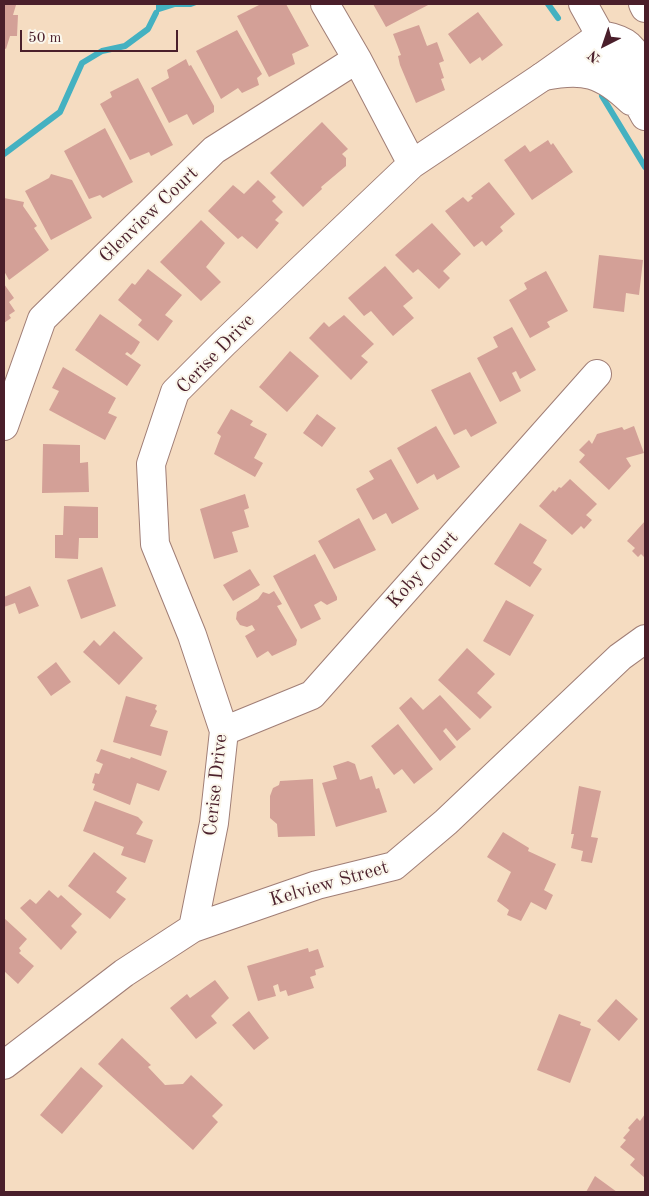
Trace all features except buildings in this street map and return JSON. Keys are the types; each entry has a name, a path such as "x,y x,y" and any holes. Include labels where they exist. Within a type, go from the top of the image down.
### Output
{"street":[{"path":"325,4 357,59 412,164"},
{"path":"583,4 644,113"},
{"path":"643,4 645,8"},
{"path":"601,35 621,39 636,54 645,71"},
{"name":"Cerise Drive","path":"193,928 214,823 224,732 192,635 156,544 151,464 175,392 412,164 601,35"},
{"name":"Glenview Court","path":"4,426 42,319 214,150 357,59"},
{"path":"542,77 573,72 592,75 612,82 644,113"},
{"name":"Koby Court","path":"224,732 312,695 597,374"},
{"name":"Kelview Street","path":"4,1065 124,972 193,928 317,885 394,866 446,822 620,657 645,639"}],"water":[{"path":"156,4 199,4 191,7 175,7 156,13"}],"waterway":[{"path":"548,4 558,18"},
{"path":"4,154 60,112 82,63 102,51 125,46 148,29 156,13"},
{"path":"602,96 645,167"}]}
